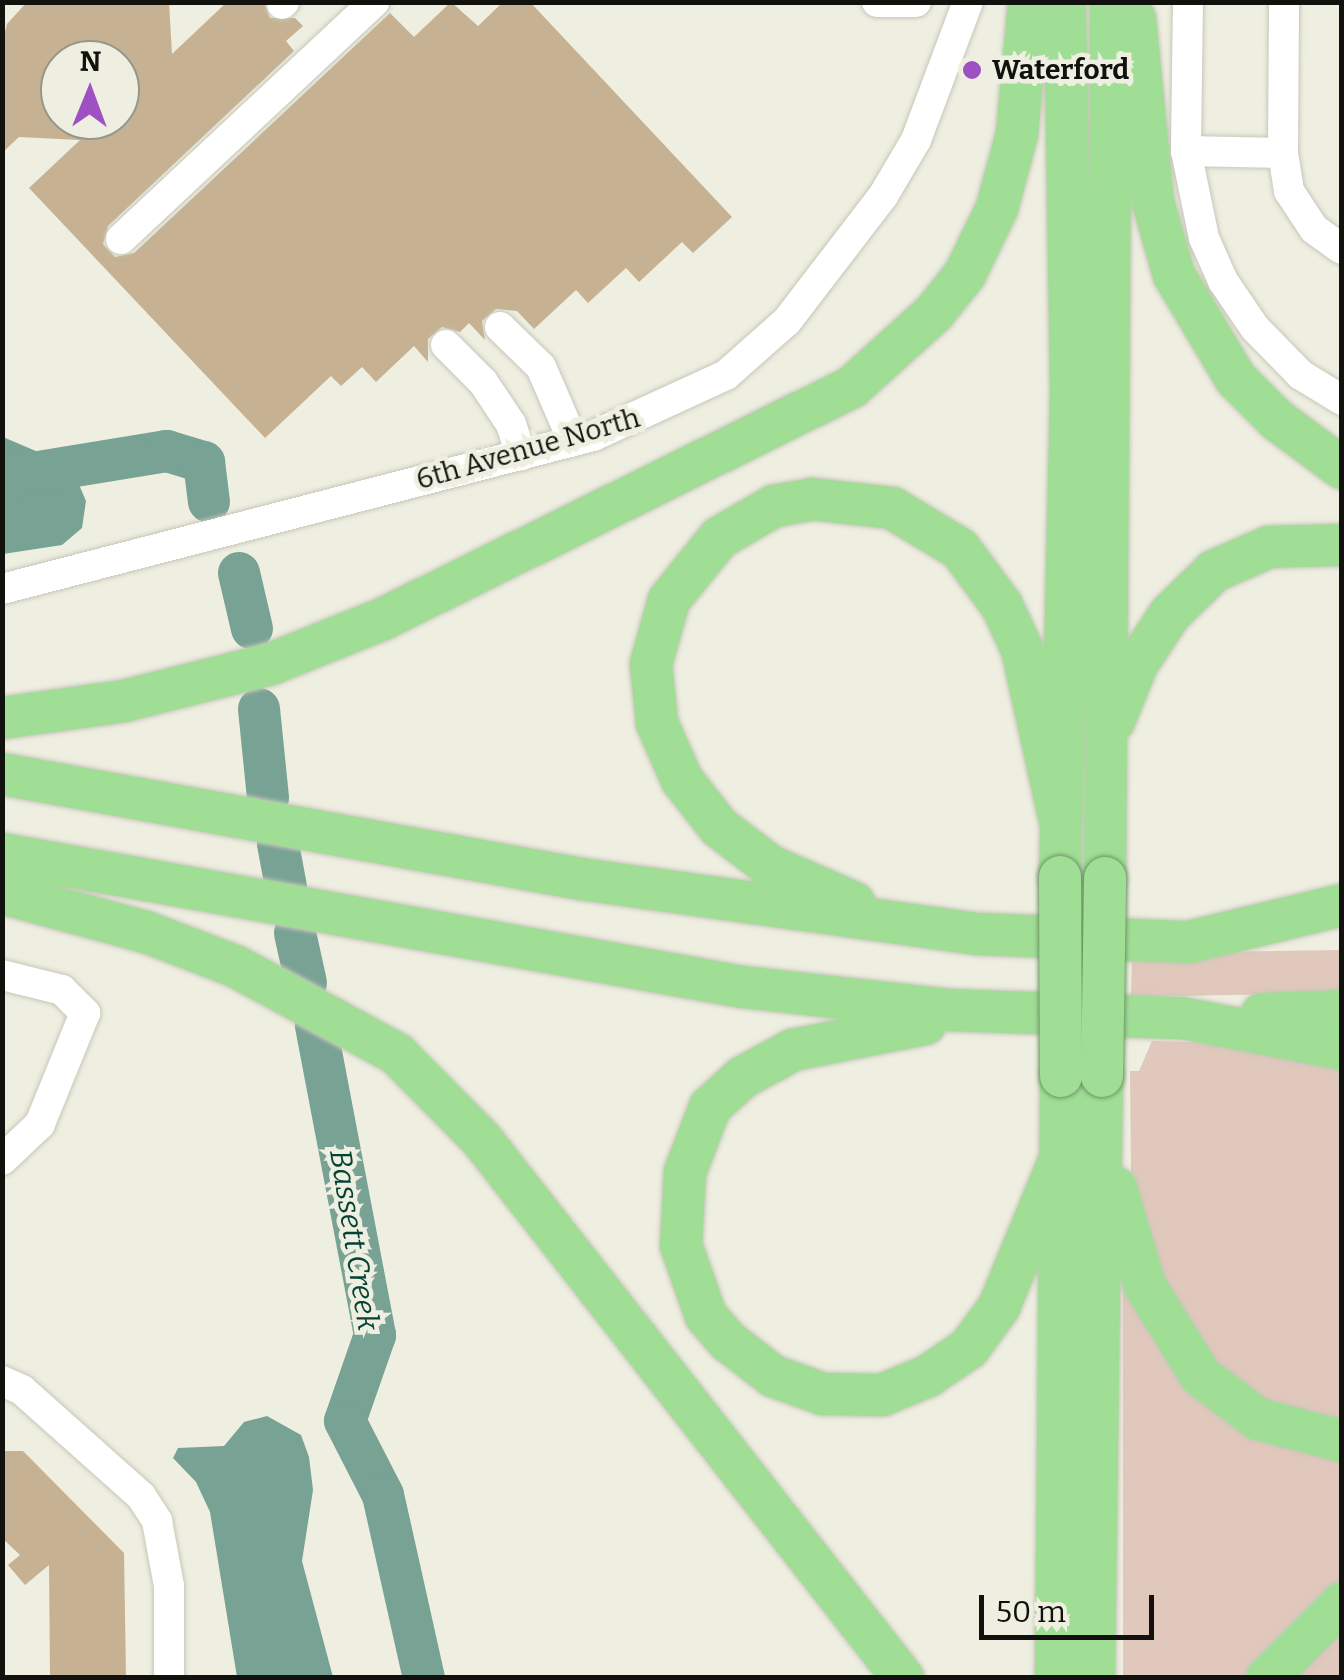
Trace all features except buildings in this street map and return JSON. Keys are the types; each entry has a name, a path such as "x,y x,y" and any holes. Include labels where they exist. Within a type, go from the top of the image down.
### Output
{"highway":[{"path":"2,718 124,701 271,664 383,619 852,387 934,313 965,274 997,208 1017,134 1030,2"},
{"path":"1065,2 1071,388 1060,877 1088,1089 1128,1242 1156,1309 1186,1358 1220,1393 1258,1420 1342,1440"},
{"path":"1094,1678 1088,1089 1105,878 1111,2"},
{"path":"1134,2 1148,166 1174,275 1236,379 1276,420 1342,468"},
{"path":"977,934 852,902 796,880 750,854 705,812 662,744 651,680 659,624 681,582 736,524 791,501 869,502 930,525 960,549 1013,627 1060,822"},
{"path":"1108,735 1137,664 1200,582 1268,547 1342,546"},
{"path":"2,774 582,879 977,934 1189,942 1342,934"},
{"path":"2,854 743,987 1031,1014 1182,1018 1342,1011"},
{"path":"2,893 146,932 238,967 396,1054 482,1140 902,1678"},
{"path":"1189,942 1342,904"},
{"path":"1031,1014 822,1040 743,1077 710,1107 692,1142 681,1246 706,1316 750,1362 797,1388 882,1394 928,1376 984,1330 1011,1282 1088,1089"},
{"path":"1182,1018 1342,1049"},
{"path":"1056,1678 1060,1159"},
{"path":"1267,1678 1342,1603"}],"street":[{"path":"121,239 374,2"},
{"path":"877,2 916,2"},
{"name":"6th Avenue North","path":"2,589 574,441 663,410 726,375 787,321 883,196 916,140 968,2"},
{"path":"1188,2 1186,151 1204,238 1237,306 1301,375 1342,400"},
{"path":"1284,2 1283,153 1289,190 1314,229 1342,249"},
{"path":"1186,151 1283,153"},
{"path":"500,327 541,367 574,441"},
{"path":"446,345 483,382 521,455"},
{"path":"2,975 62,990 85,1013 40,1124 2,1160"},
{"path":"2,1380 22,1390 141,1496 157,1521 169,1586 169,1678"}],"shaded area":[{"path":"1341,950 1341,993 1131,997 1132,953"},
{"path":"1152,1041 1227,1043 1341,1060 1341,1429 1283,1418 1178,1328 1131,1176 1130,1071 1139,1071"},
{"path":"1123,1265 1149,1318 1341,1453 1341,1591 1256,1677 1123,1677"},
{"path":"1341,1621 1341,1677 1285,1678"}],"water":[{"path":"3,437 71,466 86,501 82,528 62,545 3,554"},
{"path":"267,1416 301,1435 309,1457 313,1490 302,1561 333,1677 237,1677 210,1512 196,1482 173,1458 178,1448 224,1446 244,1422"}],"waterway":[{"name":"Bassett Creek","path":"2,478 167,451 204,462 209,502"},
{"name":"Bassett Creek","path":"239,573 252,629"},
{"name":"Bassett Creek","path":"259,709 268,798"},
{"name":"Bassett Creek","path":"278,844 286,887"},
{"name":"Bassett Creek","path":"295,933 306,983"},
{"name":"Bassett Creek","path":"316,1026 375,1335 345,1421 383,1495 424,1678"}],"place":[{"name":"Waterford","path":"972,70"}]}
